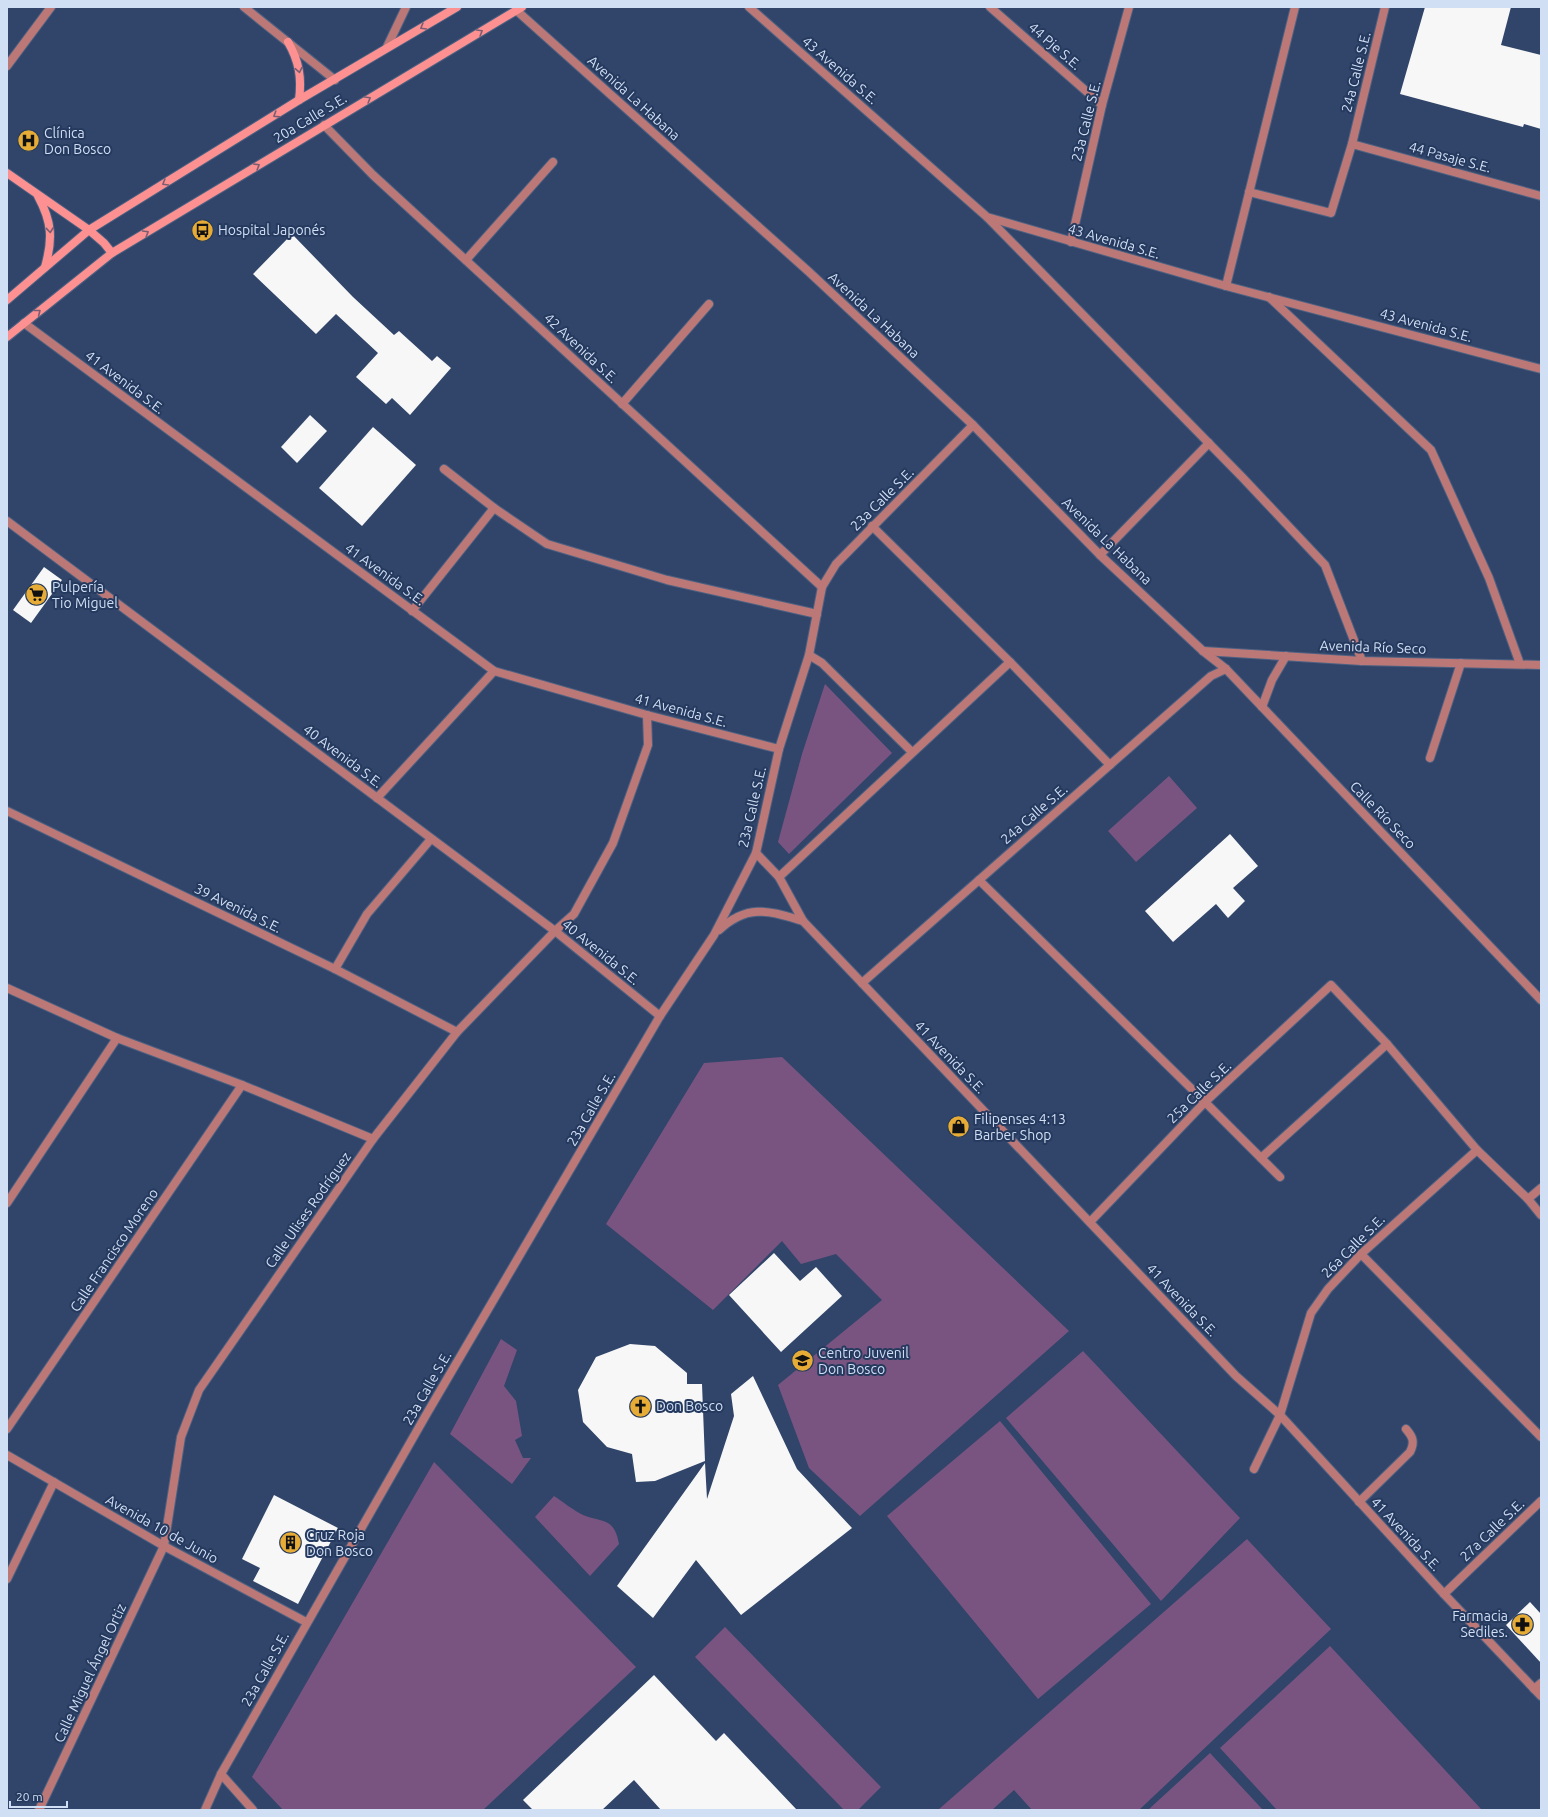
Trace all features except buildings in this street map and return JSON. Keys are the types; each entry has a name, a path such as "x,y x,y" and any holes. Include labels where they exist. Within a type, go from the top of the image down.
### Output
{"street":[{"path":"7,66 51,7"},
{"path":"244,7 335,80"},
{"path":"387,47 406,7"},
{"name":"20a Calle S.E.","path":"7,300 89,230 299,100 457,7"},
{"name":"43 Avenida S.E.","path":"748,7 987,217 1226,286 1541,369"},
{"name":"44 Pje S.E.","path":"990,7 1102,105"},
{"name":"23a Calle S.E.","path":"1071,242 1102,105 1129,7"},
{"path":"1226,286 1295,7"},
{"name":"24a Calle S.E.","path":"1249,192 1331,213 1352,144 1385,7"},
{"name":"20a Calle S.E.","path":"7,336 112,253 519,9"},
{"name":"Avenida La Habana","path":"519,9 808,271 973,425 1100,555 1203,651"},
{"path":"288,42 296,55 300,70 301,85 299,100"},
{"name":"42 Avenida S.E.","path":"324,125 373,175 822,587"},
{"name":"44 Pasaje S.E.","path":"1352,144 1541,196"},
{"path":"466,260 553,162"},
{"path":"7,173 89,230 104,243 112,253"},
{"path":"37,194 46,211 51,230 50,249 45,268"},
{"path":"987,217 1209,443 1325,565 1362,661"},
{"path":"1268,296 1431,450 1489,578 1520,664"},
{"path":"622,404 709,304"},
{"name":"41 Avenida S.E.","path":"24,323 494,671 647,715 779,749"},
{"name":"23a Calle S.E.","path":"205,1810 221,1774 306,1622 660,1016 714,935 756,853 779,749 810,656 822,587 836,564 973,425"},
{"path":"1100,555 1209,443"},
{"path":"444,469 494,508 547,544 667,580 817,614"},
{"path":"412,610 494,508"},
{"name":"40 Avenida S.E.","path":"7,521 555,931 660,1016"},
{"path":"872,526 1010,662 1110,765"},
{"name":"Avenida Río Seco","path":"1203,651 1362,661 1541,665"},
{"name":"Calle Río Seco","path":"1203,651 1226,669 1541,1000"},
{"path":"810,656 822,663 912,752"},
{"path":"1262,707 1272,680 1286,656"},
{"path":"779,877 1010,662"},
{"path":"1430,758 1460,663"},
{"name":"24a Calle S.E.","path":"862,983 1211,676 1226,669"},
{"path":"377,798 494,671"},
{"name":"Calle Ulises Rodríguez","path":"164,1546 181,1438 199,1390 373,1140 457,1032 555,931 574,914 613,843 648,745 647,715"},
{"name":"39 Avenida S.E.","path":"7,810 335,969 457,1032"},
{"path":"335,969 367,914 431,839"},
{"name":"41 Avenida S.E.","path":"756,853 779,877 803,921 1236,1376 1280,1416 1444,1594 1541,1696"},
{"path":"979,880 1280,1177"},
{"path":"714,935 729,921 749,912 770,912 803,921"},
{"name":"25a Calle S.E.","path":"1090,1222 1205,1102 1331,985 1387,1044"},
{"path":"7,988 117,1038 242,1085 373,1140"},
{"path":"7,1203 117,1038"},
{"path":"1261,1158 1387,1044 1477,1150 1528,1199 1541,1215"},
{"name":"Calle Francisco Moreno","path":"7,1429 242,1085"},
{"name":"26a Calle S.E.","path":"1254,1469 1280,1416 1311,1313 1328,1289 1360,1254 1477,1150"},
{"path":"1528,1199 1541,1188"},
{"path":"1360,1254 1541,1437"},
{"path":"1359,1502 1410,1452 1414,1444 1413,1437 1406,1429"},
{"name":"Avenida 10 de Junio","path":"7,1455 164,1546 306,1622"},
{"path":"7,1579 54,1482"},
{"name":"27a Calle S.E.","path":"1444,1594 1541,1501"},
{"name":"Calle Miguel Ángel Ortiz","path":"39,1810 164,1546"},
{"path":"1534,1690 1541,1683"},
{"path":"221,1774 253,1810"}],"shaded area":[{"path":"825,684 892,753 789,854 778,842 802,754"},
{"path":"1169,776 1197,808 1136,862 1108,831"},
{"path":"782,1057 1069,1331 860,1516 809,1468 778,1385 882,1300 836,1254 801,1264 782,1241 713,1310 606,1224 704,1063"},
{"path":"501,1339 517,1350 504,1386 516,1401 522,1436 515,1440 523,1458 531,1458 512,1484 450,1434"},
{"path":"1083,1351 1240,1518 1161,1601 1006,1418"},
{"path":"1000,1421 1151,1604 1038,1699 887,1516"},
{"path":"434,1462 636,1667 483,1810 283,1810 252,1777"},
{"path":"554,1496 583,1515 607,1522 611,1525 617,1535 619,1544 590,1576 535,1517"},
{"path":"1247,1539 1331,1629 1139,1810 1032,1810 1014,1790 992,1810 938,1810"},
{"path":"725,1627 881,1787 858,1810 844,1810 695,1657"},
{"path":"1330,1646 1482,1810 1277,1810 1220,1748"},
{"path":"1210,1753 1263,1810 1148,1810"}],"place":[{"name":"Clínica Don Bosco","path":"28,141"},
{"name":"Hospital Japonés","path":"203,230"},
{"name":"Pulpería Tio Miguel","path":"37,595"},
{"name":"Filipenses 4:13 Barber Shop","path":"958,1127"},
{"name":"Centro Juvenil Don Bosco","path":"803,1361"},
{"name":"Don Bosco","path":"641,1406"},
{"name":"Cruz Roja Don Bosco","path":"290,1543"},
{"name":"Farmacia Sediles.","path":"1523,1624"}]}
